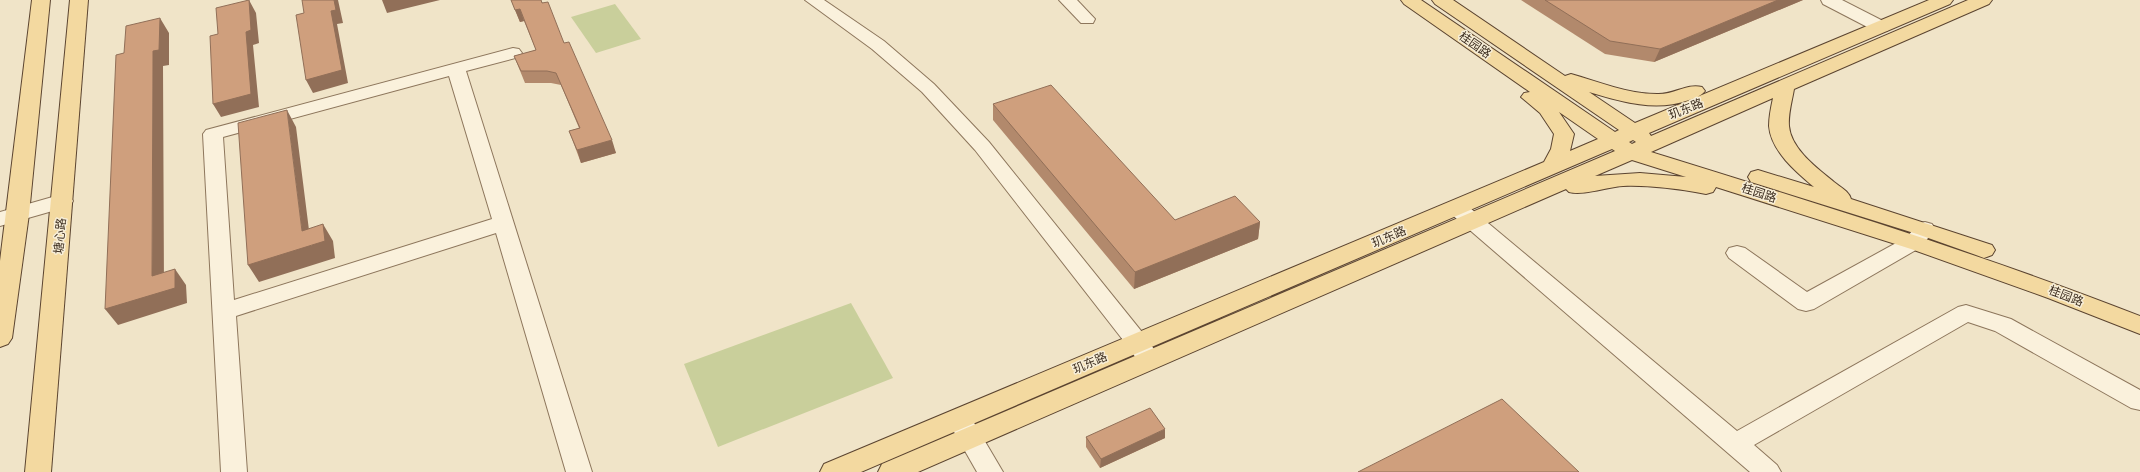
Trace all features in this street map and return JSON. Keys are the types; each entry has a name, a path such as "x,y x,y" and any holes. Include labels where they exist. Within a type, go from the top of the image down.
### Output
{"main road":[{"path":"0,338 9,224 41,0"},
{"name":"塘心路","path":"38,472 79,0"},
{"name":"桂园路","path":"1410,0 1630,152 1786,201 1919,236"},
{"name":"桂园路","path":"1441,0 1651,143 1850,205 1919,236 2140,325"},
{"name":"玑东路","path":"832,472 964,428 1464,214 1551,168 1612,140 1944,0"},
{"name":"玑东路","path":"1464,214 1533,194 1983,0"},
{"path":"1487,53 1520,88 1547,110 1564,134 1561,150 1551,168"},
{"path":"1547,72 1603,91 1624,96 1638,99 1670,100 1721,84 1760,78"},
{"path":"1785,85 1778,126 1786,145 1800,164 1850,205"},
{"path":"1533,194 1559,192 1598,180 1649,180 1703,186 1786,201"},
{"path":"1919,236 2140,310"},
{"name":"玑东路","path":"891,472 964,428"}],"street":[{"path":"813,0 878,45 928,88 982,146 1144,351"},
{"path":"1067,0 1087,19"},
{"path":"1829,0 1880,27"},
{"path":"234,472 213,134 513,53"},
{"path":"456,68 579,472"},
{"path":"9,224 62,209"},
{"path":"1464,214 1768,472"},
{"path":"224,311 503,223"},
{"path":"1737,253 1806,303 1919,236"},
{"path":"1735,444 1966,313 2003,325 2140,400"},
{"path":"964,428 990,472"}],"green space":[{"path":"615,4 641,39 596,53 571,17"},
{"path":"851,303 893,378 718,447 684,364"}],"building":[{"path":"249,0 251,30 246,32 251,94 213,104 210,36 218,34 216,8"},
{"path":"302,0 334,0 336,10 331,11 342,70 306,80 296,15 304,13"},
{"path":"511,0 541,0 542,3 548,2 564,43 569,42 612,140 577,150 569,131 580,128 556,73 547,71 521,71 514,56 536,50 520,9 515,10"},
{"path":"1545,0 1778,0 1660,49 1610,41"},
{"path":"160,18 159,50 153,51 152,276 175,269 175,288 105,309 116,55 124,53 126,26"},
{"path":"1051,85 1175,220 1235,196 1260,222 1135,272 993,104"},
{"path":"287,110 302,231 323,224 325,241 248,265 238,123"},
{"path":"1502,399 1579,472 1358,472"},
{"path":"1150,408 1165,429 1101,459 1086,437"}]}
